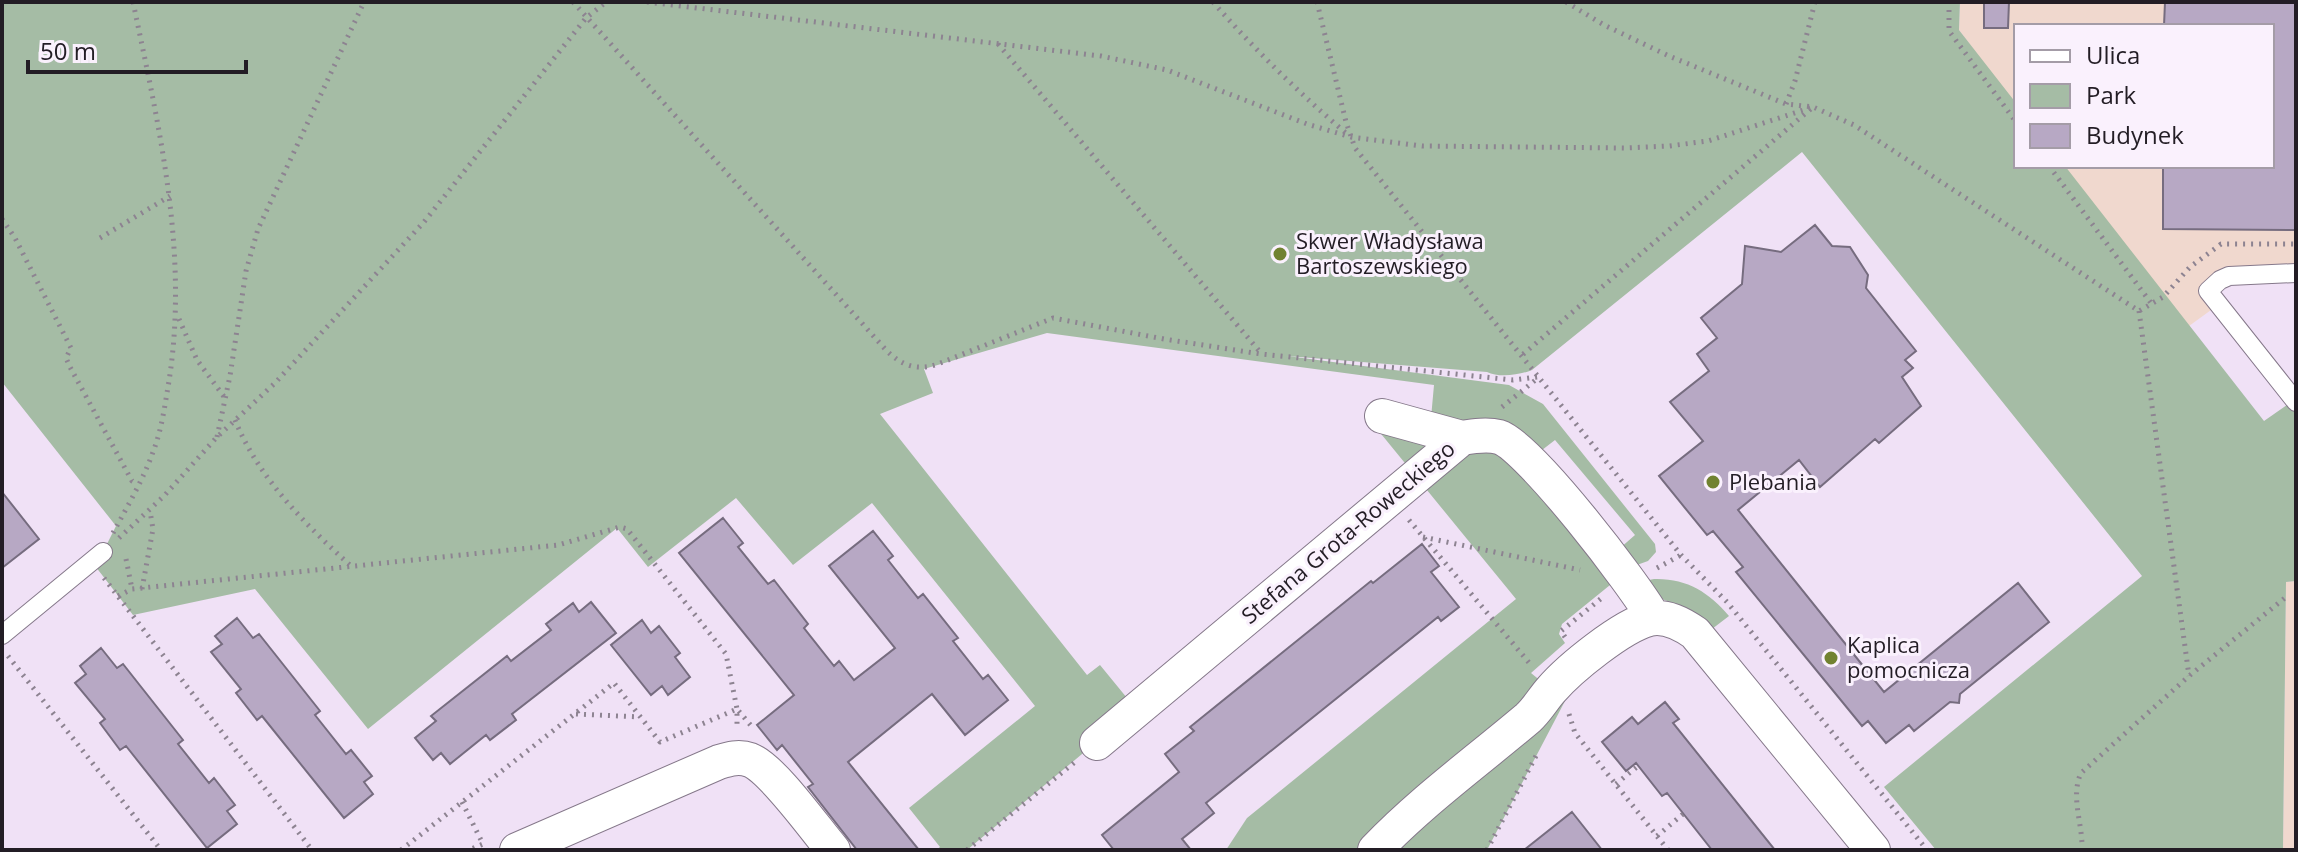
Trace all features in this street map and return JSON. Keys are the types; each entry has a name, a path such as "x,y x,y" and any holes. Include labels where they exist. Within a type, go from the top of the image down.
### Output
{"street":[{"path":"1382,416 1462,438"},
{"name":"Stefana Grota-Roweckiego","path":"1097,743 1462,438 1499,437 1527,456 1628,579 1653,617"},
{"path":"1375,850 1428,798 1531,715 1552,688 1609,640 1626,628 1653,617 1681,624 1695,633 1873,850"},
{"path":"517,850 719,762 737,758 751,760 767,771 833,850"}],"lane":[{"path":"2296,273 2229,276 2208,291 2296,402"},
{"path":"2,635 97,557"}],"path":[{"path":"97,557 153,452 162,422 177,314 170,196 133,2"},
{"path":"216,438 246,271 258,229 364,2"},
{"path":"573,2 886,350 908,366 924,369 1053,318 1261,354 1513,380 1538,377"},
{"path":"97,557 150,510 216,438 285,373 424,222 586,18 606,2"},
{"path":"647,2 1101,56 1167,70 1307,124 1351,137 1422,146 1669,146 1708,141 1813,107"},
{"path":"1213,2 1294,89 1351,137"},
{"path":"1317,2 1355,148 1692,569 1727,602 1927,850"},
{"path":"1566,2 1604,25 1669,56 1786,104 1813,107 1854,125 2139,311 2189,676"},
{"path":"1786,104 1815,2"},
{"path":"1949,2 1949,31 2014,119"},
{"path":"998,44 1261,354"},
{"path":"1521,356 1813,107"},
{"path":"2050,168 2151,304"},
{"path":"100,238 170,196"},
{"path":"2,219 15,238 71,348 66,358 70,367 132,481 138,484"},
{"path":"2139,311 2163,297 2190,267 2221,244 2296,244"},
{"path":"177,314 197,360 225,398"},
{"path":"235,420 254,459 272,483 293,509 352,567"},
{"path":"1391,496 1540,675"},
{"path":"142,589 153,529 150,510"},
{"path":"118,596 132,589 558,545 612,527 627,529 726,654 737,709 737,758"},
{"path":"124,533 132,589"},
{"path":"1423,537 1628,579"},
{"path":"97,557 118,596 312,850"},
{"path":"2082,850 2076,796 2081,773 2189,676 2286,597"},
{"path":"2,649 161,850"},
{"path":"401,850 614,683 660,742 737,709"},
{"path":"1565,701 1575,733 1668,850"},
{"path":"575,714 640,717"},
{"path":"1487,850 1544,742"},
{"path":"1616,784 1638,766"},
{"path":"967,850 1068,769"},
{"path":"462,802 483,844 469,850"},
{"path":"1657,836 1683,814"}],"shaded area":[{"path":"1960,2 2296,2 2296,273 2220,280 2218,305 2189,326 2062,168 2274,168 2274,24 2014,24 2014,103 1959,30"},
{"path":"2296,581 2296,850 2283,850 2286,582"}],"green space":[{"path":"2,2 1960,2 1959,30 2014,100 2014,168 2067,168 2264,421 2294,400 2296,402 2296,581 2286,582 2283,850 1936,850 1884,787 2142,576 1802,152 1532,370 1503,375 1287,356 1509,385 1543,404 1655,544 1656,552 1648,561 1634,566 1619,549 1635,535 1555,440 1520,467 1615,581 1562,624 1559,634 1565,643 1531,673 1565,701 1487,850 1226,850 1247,818 1516,599 1373,424 1430,429 1434,385 1047,333 924,369 933,393 880,414 1087,675 1100,665 1136,709 967,850 936,850 940,847 909,808 1035,706 872,503 793,565 736,498 648,567 617,528 368,729 255,589 133,615 92,562 103,552 116,526 2,382"},
{"path":"1644,581 1676,581 1696,588 1729,616 1712,629 1687,608 1659,598"}],"building":[{"path":"1984,2 2009,2 2008,28 1984,28"},
{"path":"2165,2 2296,2 2296,230 2163,229 2163,168 2274,168 2274,24 2164,24"},
{"path":"1815,225 1832,246 1850,247 1868,275 1866,288 1916,351 1905,360 1913,368 1902,377 1921,406 1879,443 1875,439 1820,487 1799,460 1738,510 1884,692 2018,583 2049,622 1960,694 1959,703 1950,702 1914,731 1909,725 1886,743 1868,721 1862,726 1736,572 1743,567 1713,531 1707,535 1659,476 1703,441 1670,402 1709,371 1697,354 1717,338 1701,318 1742,284 1745,246 1781,252"},
{"path":"2,492 39,539 2,568"},
{"path":"723,518 743,543 738,547 768,584 774,580 808,624 804,628 834,666 839,661 854,680 895,648 829,566 873,531 893,556 888,560 918,598 923,594 958,638 953,641 983,679 988,675 1008,700 965,735 932,694 848,762 919,850 857,850 808,787 813,784 782,745 777,750 757,725 794,695 679,553"},
{"path":"1422,544 1439,566 1431,572 1459,607 1441,621 1438,617 1206,803 1214,813 1182,839 1191,850 1114,850 1102,835 1179,772 1165,754 1194,731 1190,727 1371,581 1373,583"},
{"path":"591,602 616,633 512,714 516,720 490,740 486,735 450,764 441,753 433,760 415,738 436,721 431,716 507,656 511,661 551,630 546,624 573,603 579,612"},
{"path":"237,618 253,638 259,634 320,711 315,715 346,754 351,750 372,776 364,782 373,794 344,818 262,716 257,720 236,693 241,689 211,652 222,644 215,636"},
{"path":"642,620 651,633 659,626 680,653 675,657 690,677 668,695 662,686 651,695 611,645"},
{"path":"101,648 117,668 123,664 183,740 178,744 209,783 214,778 235,805 227,811 237,824 207,848 126,746 120,750 100,723 105,719 75,683 86,674 80,666"},
{"path":"1665,702 1679,719 1673,723 1775,850 1712,850 1667,793 1662,796 1636,763 1626,771 1602,742 1632,717 1638,724"},
{"path":"1572,812 1602,850 1524,850"}],"place":[{"name":"Skwer Władysława Bartoszewskiego","path":"1280,254"},
{"name":"Plebania","path":"1713,482"},
{"name":"Kaplica pomocnicza","path":"1831,658"}]}
